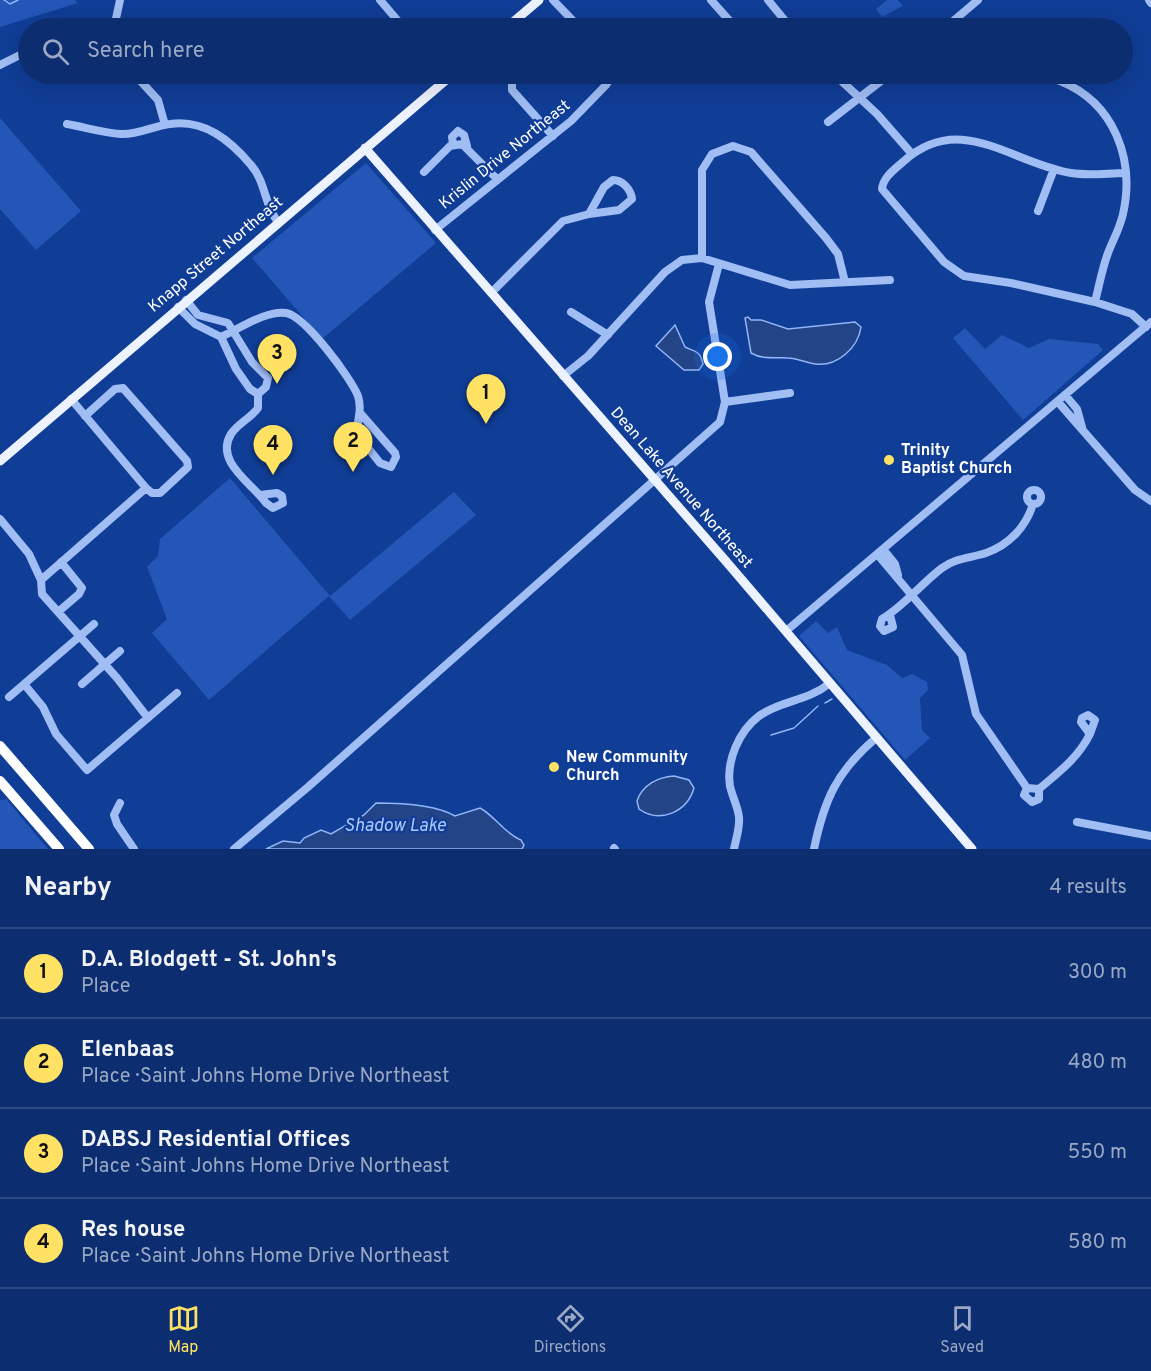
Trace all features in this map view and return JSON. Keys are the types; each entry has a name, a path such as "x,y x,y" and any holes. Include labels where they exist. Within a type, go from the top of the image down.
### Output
{"highway":[{"path":"0,746 88,849"},
{"path":"0,781 59,849"}],"main road":[{"path":"518,18 539,0"},
{"name":"Knapp Street Northeast","path":"0,461 438,84"},
{"name":"Dean Lake Avenue Northeast","path":"365,148 786,631 972,849"}],"street":[{"path":"115,18 120,0"},
{"path":"380,0 395,18"},
{"path":"553,0 570,18"},
{"path":"711,0 727,18"},
{"path":"768,0 783,18"},
{"path":"957,18 978,0"},
{"path":"0,65 18,56"},
{"path":"143,84 158,100 165,125"},
{"path":"512,84 512,90 553,136"},
{"name":"Krislin Drive Northeast","path":"435,230 553,136 592,101 605,84"},
{"path":"845,84 912,154"},
{"path":"828,122 877,84"},
{"path":"1065,84 1089,97 1112,123 1121,142 1126,172 1123,217 1102,272 1095,302"},
{"path":"67,124 120,134 144,132 165,125 197,125 211,129 232,144 256,170 262,180 269,208 278,222"},
{"path":"453,144 452,137 458,131 464,135 467,146 497,179"},
{"path":"786,631 1066,396 1148,324 1128,312 1095,302 1011,283 964,276 944,262 882,189 887,177 912,154 940,141 956,138 975,139 1054,169 1085,174 1126,172"},
{"path":"453,144 467,146"},
{"path":"424,172 453,144"},
{"path":"702,258 701,181 706,160 723,148 733,146 751,152 838,254 843,266 845,282"},
{"path":"1038,212 1054,169"},
{"path":"491,293 563,221 589,214 619,210 632,199 632,192 623,183 613,180 604,187 589,214"},
{"path":"563,376 588,356 675,263 682,260 702,258 790,285 890,280"},
{"path":"234,849 308,787 392,709 720,422 725,402 709,302 719,264"},
{"path":"182,303 198,315 225,321 252,362 267,378 266,387 258,394 258,408 232,432 227,447 231,463 260,495"},
{"path":"182,303 195,324 221,337 236,369 250,389 258,394"},
{"path":"221,337 274,314 285,312 297,318 316,338 358,395 360,413 356,433 380,463 391,467 396,458 395,453 360,413"},
{"path":"571,312 608,334"},
{"path":"71,399 85,416 146,488 152,493 160,493 187,470 188,462 122,387 116,389 85,416"},
{"path":"725,402 790,393"},
{"path":"1066,396 1077,409 1083,428"},
{"path":"1058,402 1135,490 1151,501"},
{"path":"41,580 146,488"},
{"path":"890,615 912,593 950,562 986,553 1011,539 1022,527 1033,504"},
{"path":"0,519 29,554 41,580 41,592 148,718"},
{"path":"880,551 895,564 898,576 962,655 976,714 1027,788"},
{"path":"58,612 82,588 61,562"},
{"path":"9,697 94,624"},
{"path":"82,684 120,651"},
{"path":"734,849 739,817 730,783 734,752 742,734 759,716 806,698 830,683"},
{"path":"24,684 41,704 56,734 87,770 177,693"},
{"path":"1027,788 1039,789 1076,757 1090,734"},
{"path":"814,849 824,805 831,790 858,753 876,738"},
{"path":"1027,788 1024,795 1032,802 1040,797 1039,789"},
{"path":"120,803 114,815 117,824 134,849"},
{"path":"1077,822 1151,836"}],"shaded area":[{"path":"0,0 75,0 78,3 29,18 18,18 18,21 0,27"},
{"path":"887,0 898,0 903,6 882,17 876,9"},
{"path":"0,118 81,211 36,250 0,209"},
{"path":"366,163 436,243 322,339 252,258"},
{"path":"965,328 985,349 1002,335 1029,348 1049,339 1098,344 1103,350 1023,420 953,338"},
{"path":"230,478 330,596 454,492 476,515 350,620 329,596 209,700 152,633 167,619 147,567 158,556 160,539"},
{"path":"816,621 828,633 837,627 847,650 887,665 902,678 912,674 927,682 928,690 920,698 922,730 930,738 905,760 799,636"},
{"path":"7,799 48,849 0,849 0,800"}],"water":[{"path":"748,317 751,320 761,320 788,329 855,322 861,327 856,342 845,354 831,362 815,364 791,358 765,357 751,353 745,318"},
{"path":"675,325 685,347 697,352 700,356 703,364 699,370 684,370 656,346"},
{"path":"674,776 689,780 694,788 685,804 672,813 664,815 655,815 639,809 637,801 639,795 647,786 662,778"},
{"name":"Shadow Lake","path":"376,803 428,807 455,816 480,808 510,834 521,840 524,845 522,849 266,849 283,841 300,843 304,838 321,830 331,834 364,815"}],"waterway":[{"path":"4,0 10,4 18,0"},
{"path":"825,703 832,699"},
{"path":"771,735 794,728 818,706"}],"place":[{"name":"DABSJ Residential Offices","path":"277,384"},
{"name":"D.A. Blodgett - St. John's","path":"486,424"},
{"name":"Trinity Baptist Church","path":"889,460"},
{"name":"Elenbaas","path":"353,472"},
{"name":"Res house","path":"273,475"},
{"name":"New Community Church","path":"554,767"}]}
